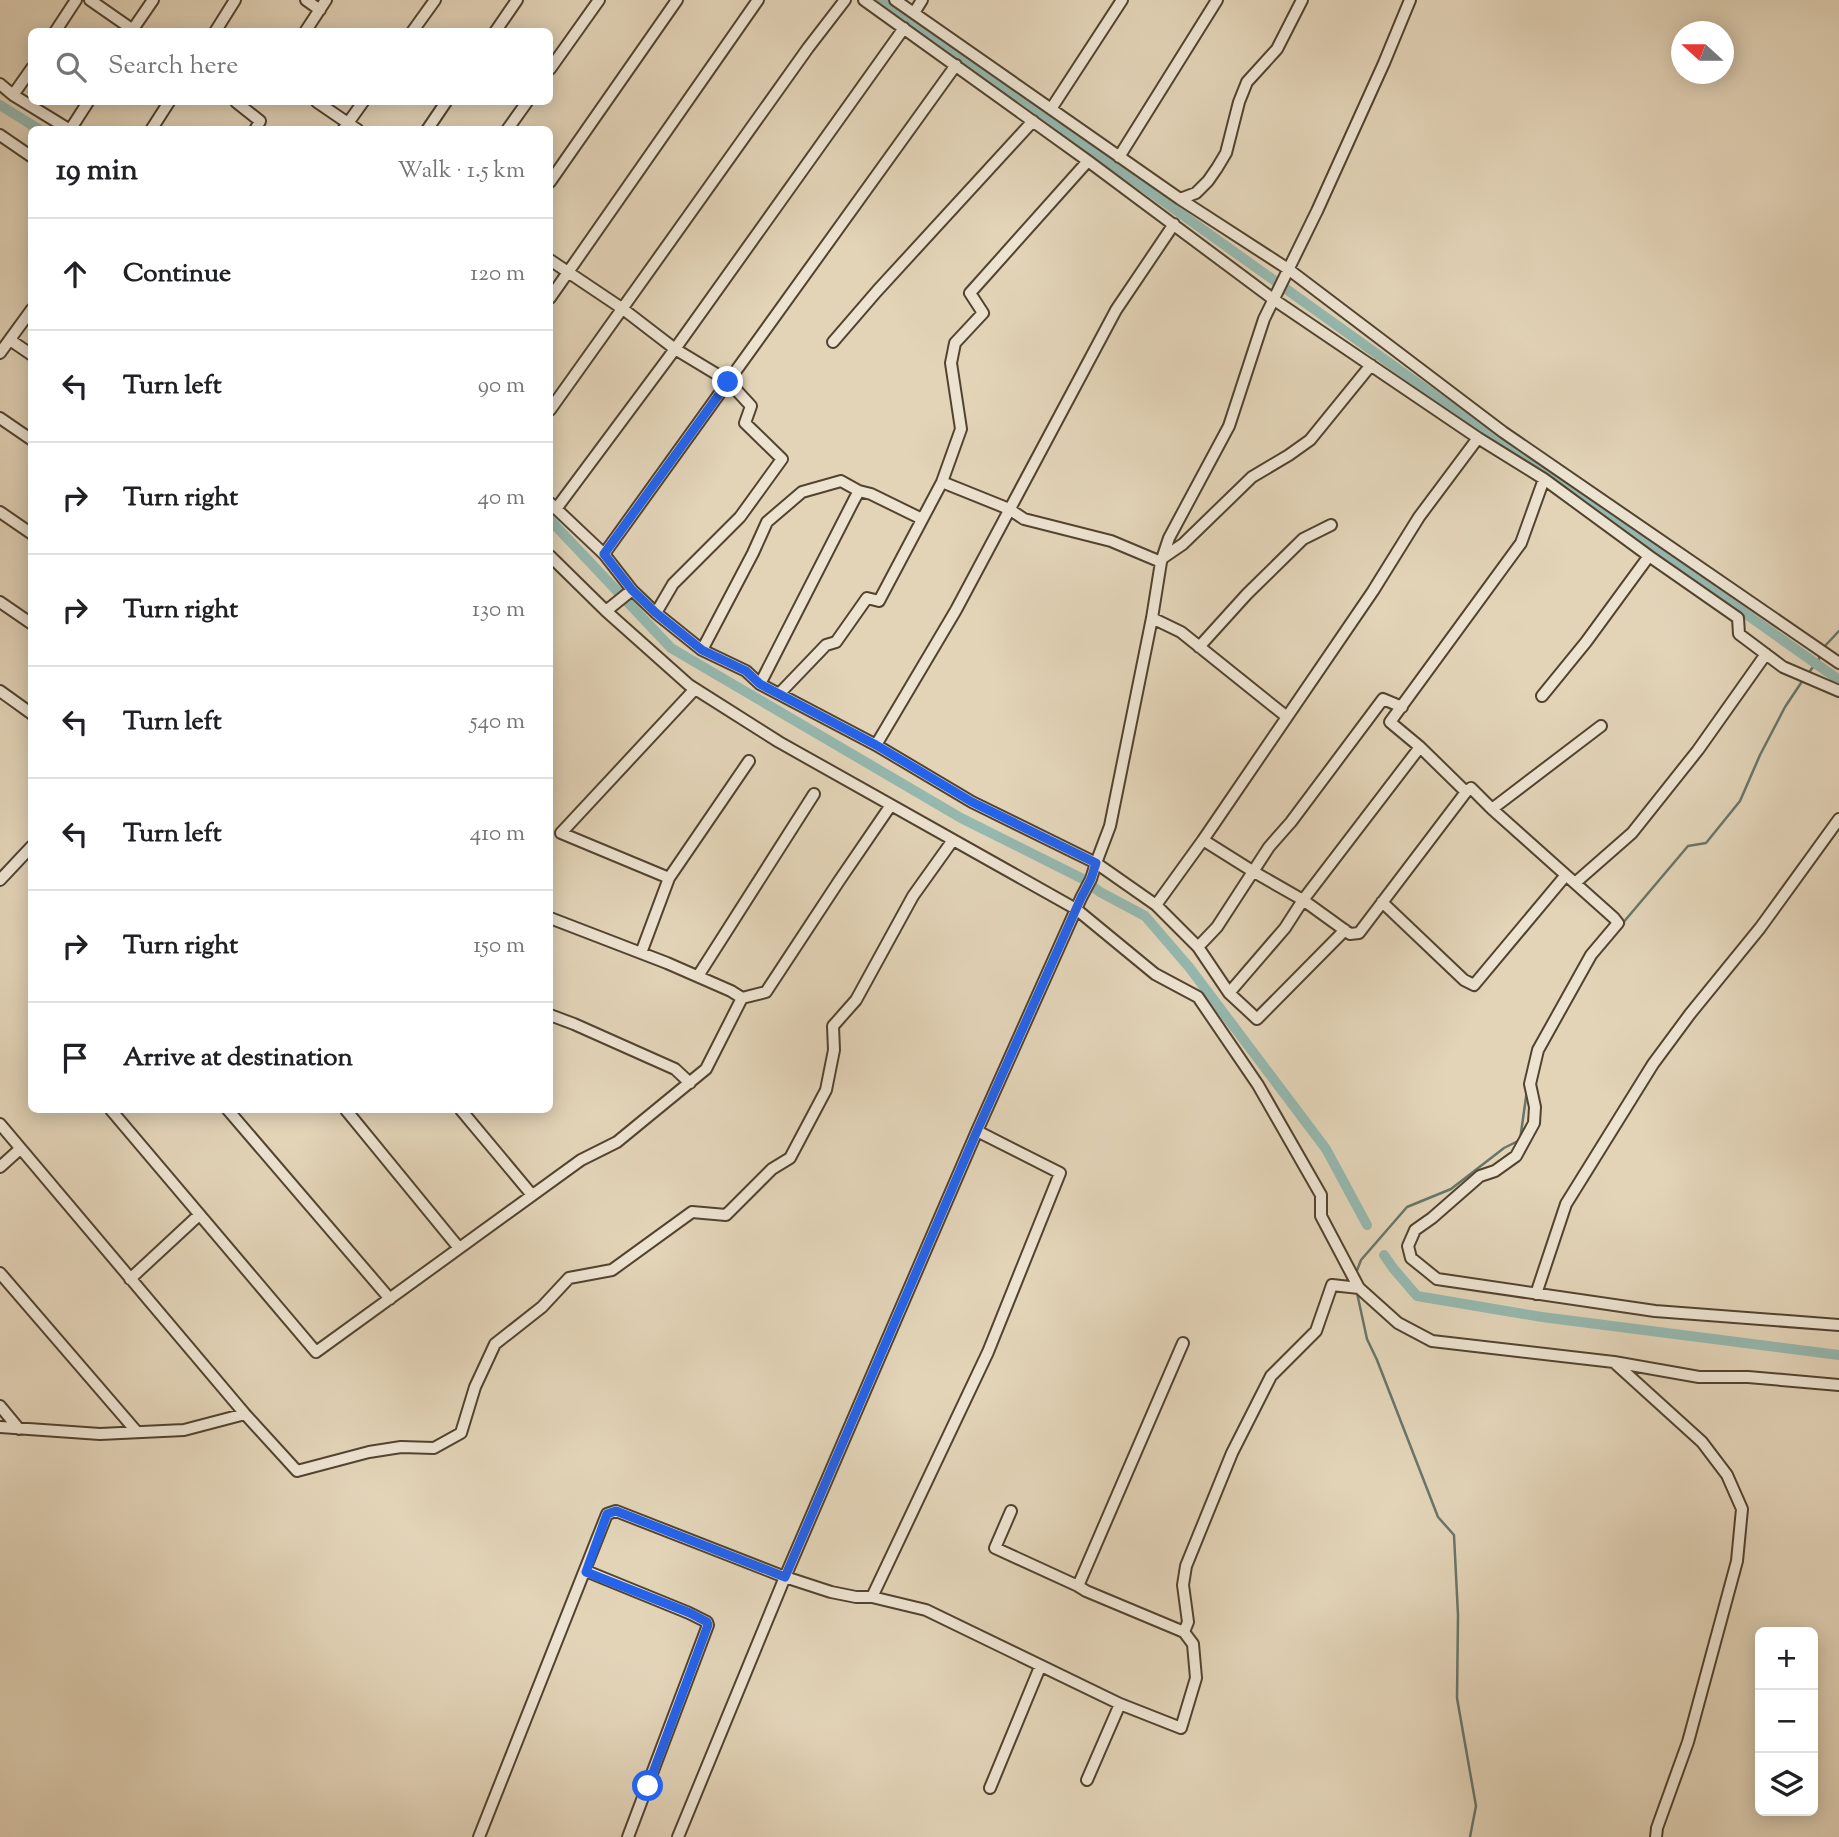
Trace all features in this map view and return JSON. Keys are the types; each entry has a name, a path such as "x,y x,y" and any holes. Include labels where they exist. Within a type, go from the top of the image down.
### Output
{"street":[{"path":"58,28 76,0"},
{"path":"90,0 129,28"},
{"path":"135,28 153,0"},
{"path":"218,28 235,0"},
{"path":"306,0 323,5 309,28"},
{"path":"415,28 435,0"},
{"path":"498,28 517,0"},
{"path":"553,65 599,0"},
{"path":"553,178 677,0"},
{"path":"553,294 758,0"},
{"path":"553,406 845,0"},
{"path":"864,0 1274,297 1478,438 1544,479 1738,618 1739,634 1783,667 1839,691"},
{"path":"895,0 1286,274 1503,432 1839,663"},
{"path":"914,13 922,0"},
{"path":"1051,109 1122,0"},
{"path":"1119,157 1217,0"},
{"path":"1180,199 1196,193 1217,168 1226,153 1247,82 1277,49 1302,0"},
{"path":"678,1837 785,1577 977,1131 1091,879 1110,826 1162,560 1169,538 1229,426 1264,319 1318,211 1410,0"},
{"path":"904,28 675,349 553,506 604,554 632,590 702,650 746,671 760,684 876,745 972,802 1096,863 1156,905 1198,947 1229,993 1257,1019 1345,930"},
{"path":"604,554 956,65"},
{"path":"13,95 28,74"},
{"path":"0,84 28,104"},
{"path":"29,105 63,126"},
{"path":"73,126 86,105"},
{"path":"154,126 167,105"},
{"path":"240,105 260,121 258,126"},
{"path":"252,113 258,105"},
{"path":"320,105 345,126 361,105"},
{"path":"430,126 444,105"},
{"path":"510,126 525,105"},
{"path":"833,342 1033,121"},
{"path":"0,135 28,154"},
{"path":"779,694 826,645 836,642 867,598 879,601 942,482 961,429 951,363 955,343 983,313 970,293 1088,161"},
{"path":"876,745 956,610 1116,310 1174,224"},
{"path":"553,262 623,309 675,349 728,382 751,406 745,423 782,459 740,517 673,584 656,613"},
{"path":"0,354 28,315"},
{"path":"10,340 28,352"},
{"path":"1162,560 1183,544 1252,477 1310,440 1371,365"},
{"path":"0,418 28,437"},
{"path":"1156,905 1373,591 1419,517 1478,438"},
{"path":"1466,792 1390,722 1521,543 1544,479"},
{"path":"702,650 767,522 802,492 841,481 859,492 871,494 922,519"},
{"path":"942,482 1009,509 1024,519 1111,541 1162,560"},
{"path":"760,684 859,492"},
{"path":"0,512 28,531"},
{"path":"1199,647 1247,594 1303,539 1331,525"},
{"path":"1542,696 1586,642 1648,556"},
{"path":"553,562 695,689 779,742 953,840 1079,903 1155,974 1198,997 1258,1085 1321,1195 1321,1216 1359,1288 1398,1323 1432,1341 1614,1362 1699,1377 1748,1377 1839,1385"},
{"path":"606,611 632,590"},
{"path":"0,602 28,621"},
{"path":"1152,618 1181,632 1287,717"},
{"path":"1382,902 1464,980 1474,985 1570,879 1632,833 1698,750 1766,654"},
{"path":"561,833 695,689"},
{"path":"0,691 28,711"},
{"path":"1198,947 1217,927 1269,847 1292,822 1383,699 1402,707"},
{"path":"1492,809 1601,726"},
{"path":"1229,993 1285,928 1303,900 1420,747"},
{"path":"641,953 669,878 749,761"},
{"path":"1203,840 1303,900 1350,934 1359,933 1471,788 1618,923 1591,955 1538,1051 1530,1084 1535,1107 1534,1123 1516,1156 1495,1171 1480,1175 1415,1230 1408,1245 1411,1258 1437,1279 1655,1311 1839,1325"},
{"path":"698,976 814,794"},
{"path":"553,919 698,976 742,998 766,992 891,805"},
{"path":"1536,1293 1566,1204 1653,1064 1760,928 1839,819"},
{"path":"553,829 669,878"},
{"path":"0,1124 245,1415 297,1471 390,1448 434,1448 461,1433 475,1387 495,1344 542,1307 569,1278 612,1270 691,1212 726,1215 772,1169 790,1158 826,1090 834,1051 833,1026 856,1000 913,896 953,840"},
{"path":"0,880 28,850"},
{"path":"114,1113 316,1352 581,1160 617,1142 690,1083 706,1069 742,998"},
{"path":"553,1016 675,1069 690,1083"},
{"path":"231,1113 390,1298"},
{"path":"348,1113 459,1248"},
{"path":"464,1113 533,1195"},
{"path":"872,1597 988,1352 1060,1173 977,1131"},
{"path":"0,1167 20,1150"},
{"path":"131,1279 199,1214"},
{"path":"0,1273 137,1432"},
{"path":"1184,1632 1188,1622 1183,1585 1186,1566 1232,1453 1270,1376 1316,1331 1332,1284 1359,1288"},
{"path":"1078,1586 1183,1343"},
{"path":"1614,1362 1702,1443 1727,1475 1742,1509 1737,1561 1688,1742 1656,1837"},
{"path":"0,1406 19,1429"},
{"path":"0,1427 100,1434 184,1430 245,1415"},
{"path":"479,1837 607,1514 616,1511 785,1577 831,1592 872,1597 926,1610 1040,1667 1067,1677 1120,1704 1181,1728 1196,1678 1193,1644 1184,1632 1086,1591 995,1548 1011,1511"},
{"path":"586,1572 690,1613 708,1625 628,1837"},
{"path":"990,1788 1040,1667"},
{"path":"1087,1780 1120,1704"}],"waterway":[{"path":"882,0 1472,422 1839,680"},
{"path":"0,105 34,126"},
{"path":"553,523 671,648 961,818 1083,879 1100,892 1145,916 1189,967 1326,1149 1367,1225"},
{"path":"1823,648 1839,631"},
{"path":"1807,675 1820,654"},
{"path":"1622,924 1688,846 1706,843 1740,801 1760,755 1785,707 1803,680"},
{"path":"1356,1273 1361,1260 1407,1207 1451,1189 1504,1148 1520,1140 1527,1090"},
{"path":"1384,1255 1417,1296 1542,1317 1839,1355"},
{"path":"1357,1293 1367,1339 1438,1517 1454,1535 1458,1615 1457,1698 1476,1806 1470,1837"}],"route":[{"path":"648,1786 708,1625 690,1613 586,1572 607,1514 616,1511 785,1577 1096,863 972,802 876,745 760,684 746,671 702,650 632,590 604,554 728,382"}]}
